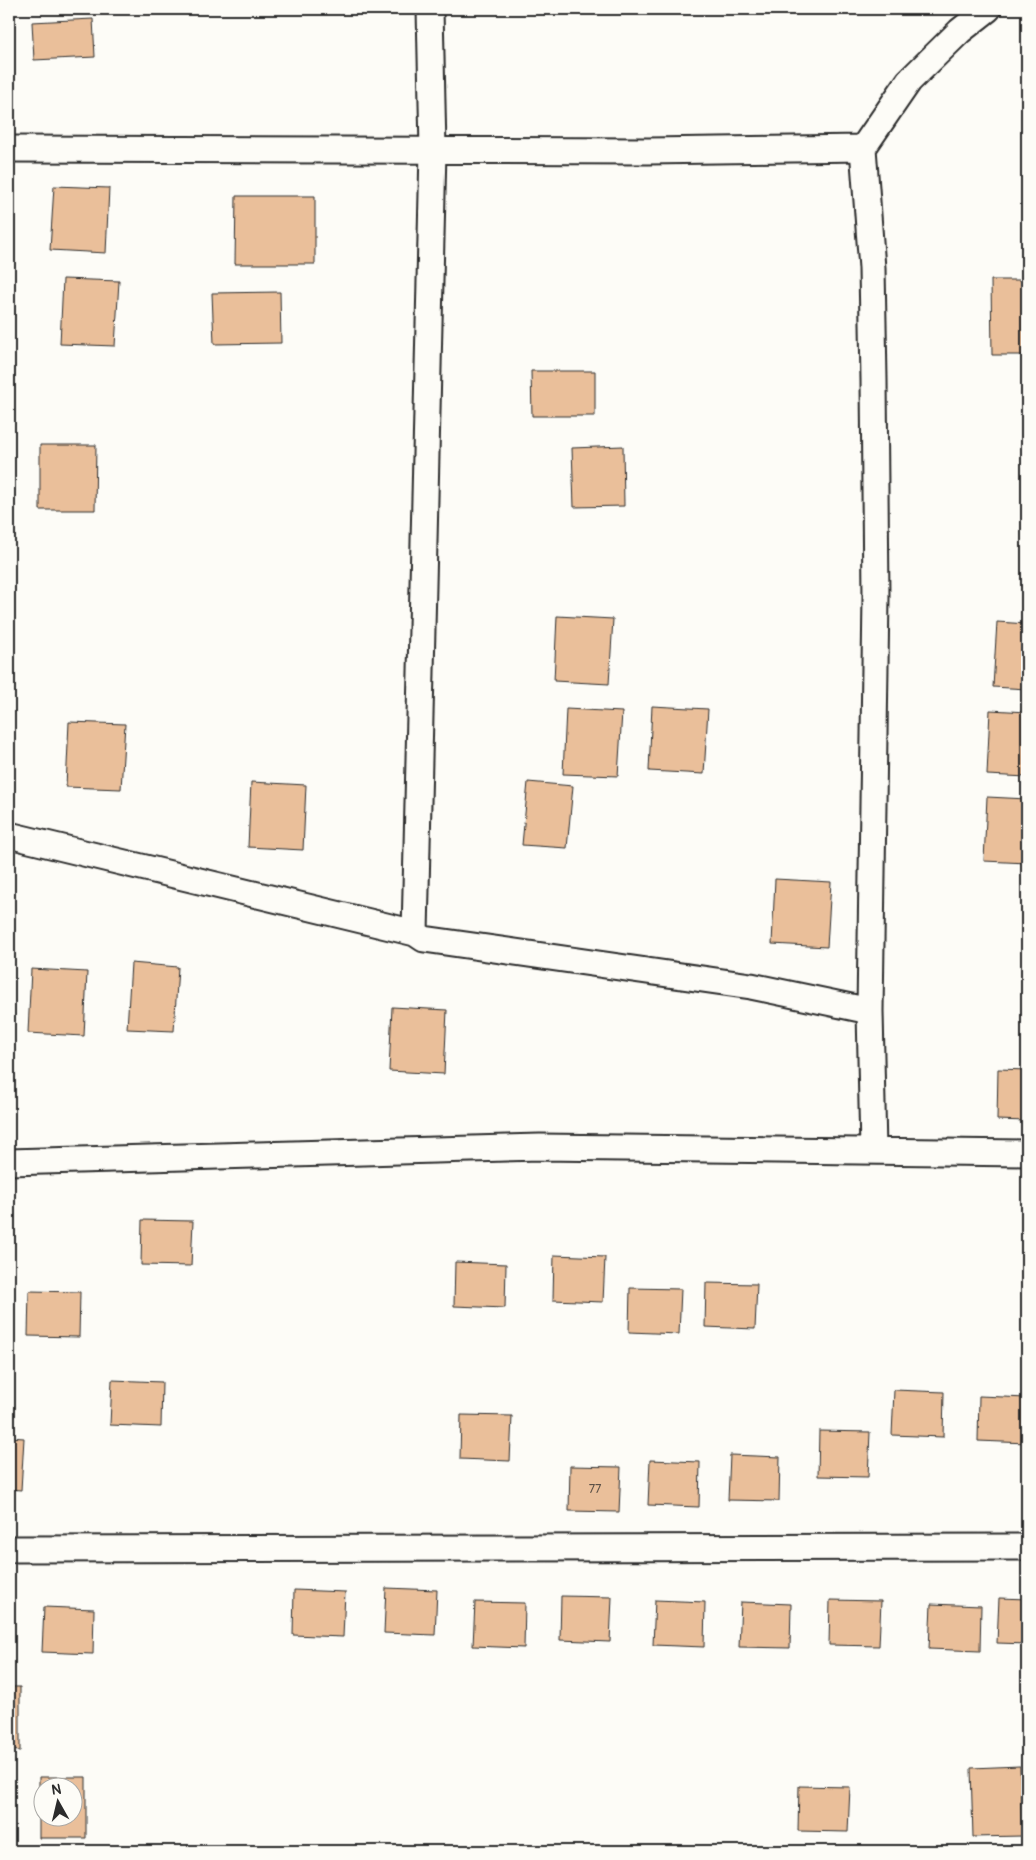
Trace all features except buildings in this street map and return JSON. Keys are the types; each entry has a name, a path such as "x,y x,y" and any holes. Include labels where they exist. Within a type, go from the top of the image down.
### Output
{"street":[{"path":"415,933 433,150 430,9"},
{"path":"872,1151 870,1011 876,597 872,268 863,148 909,81 960,30 988,9"},
{"path":"9,149 863,148"},
{"path":"9,835 415,933 424,939 751,986 870,1011"},
{"path":"9,1162 540,1147 1027,1153"},
{"path":"9,1549 1027,1548"}]}
